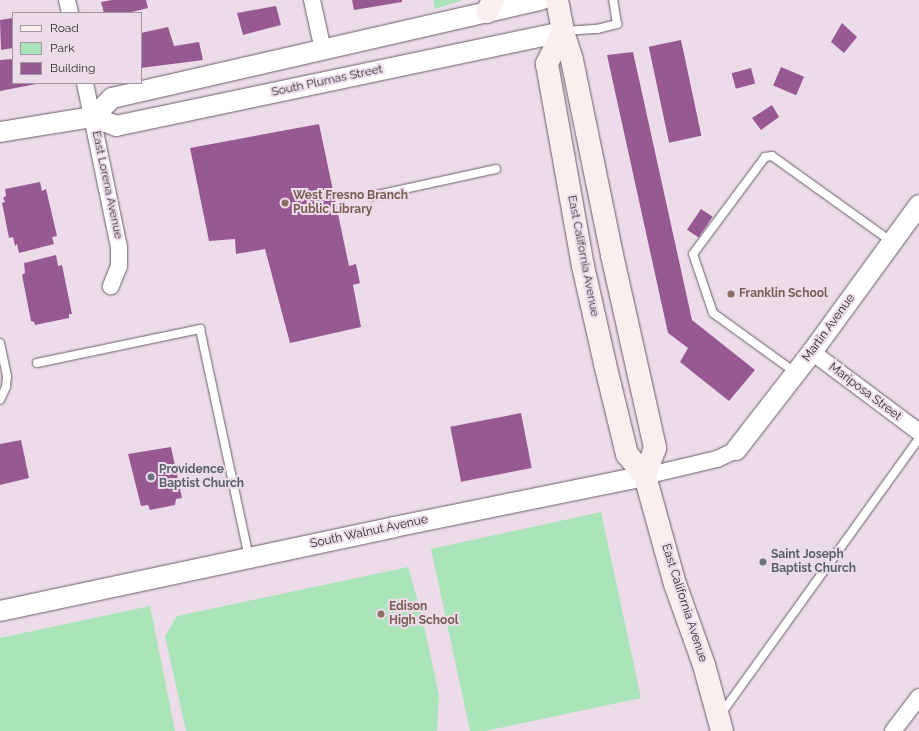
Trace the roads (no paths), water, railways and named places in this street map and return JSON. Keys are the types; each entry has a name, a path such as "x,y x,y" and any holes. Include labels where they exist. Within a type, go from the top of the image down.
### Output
{"main road":[{"path":"557,0 563,32 573,62 612,255 655,448 645,476"},
{"name":"East California Avenue","path":"563,32 546,64 580,250 627,454 645,476 675,584 704,665 720,724"}],"street":[{"path":"67,0 70,12"},
{"path":"312,0 323,50"},
{"path":"0,132 93,117 112,98 323,50 490,6 541,0"},
{"name":"South Plumas Street","path":"93,117 116,126 563,32"},
{"name":"East Lorena Avenue","path":"85,84 119,247 119,266 111,286"},
{"name":"Martin Avenue","path":"736,450 812,352 919,205"},
{"name":"Mariposa Street","path":"812,352 919,432"},
{"name":"South Walnut Avenue","path":"0,611 645,476 717,459 736,450"},
{"path":"893,731 919,697"}],"lane":[{"path":"563,32 597,29 617,24 613,0"},
{"path":"796,373 713,314 693,254 765,157 772,156 892,242"},
{"path":"372,196 496,169"},
{"path":"37,363 200,328 249,558"},
{"path":"0,343 7,376 6,387 0,400"},
{"path":"720,724 919,438"}],"place":[{"name":"West Fresno Branch Public Library","path":"285,203"},
{"name":"Franklin School","path":"731,294"},
{"name":"Providence Baptist Church","path":"151,477"},
{"name":"Saint Joseph Baptist Church","path":"763,562"},
{"name":"Edison High School","path":"381,614"}]}
